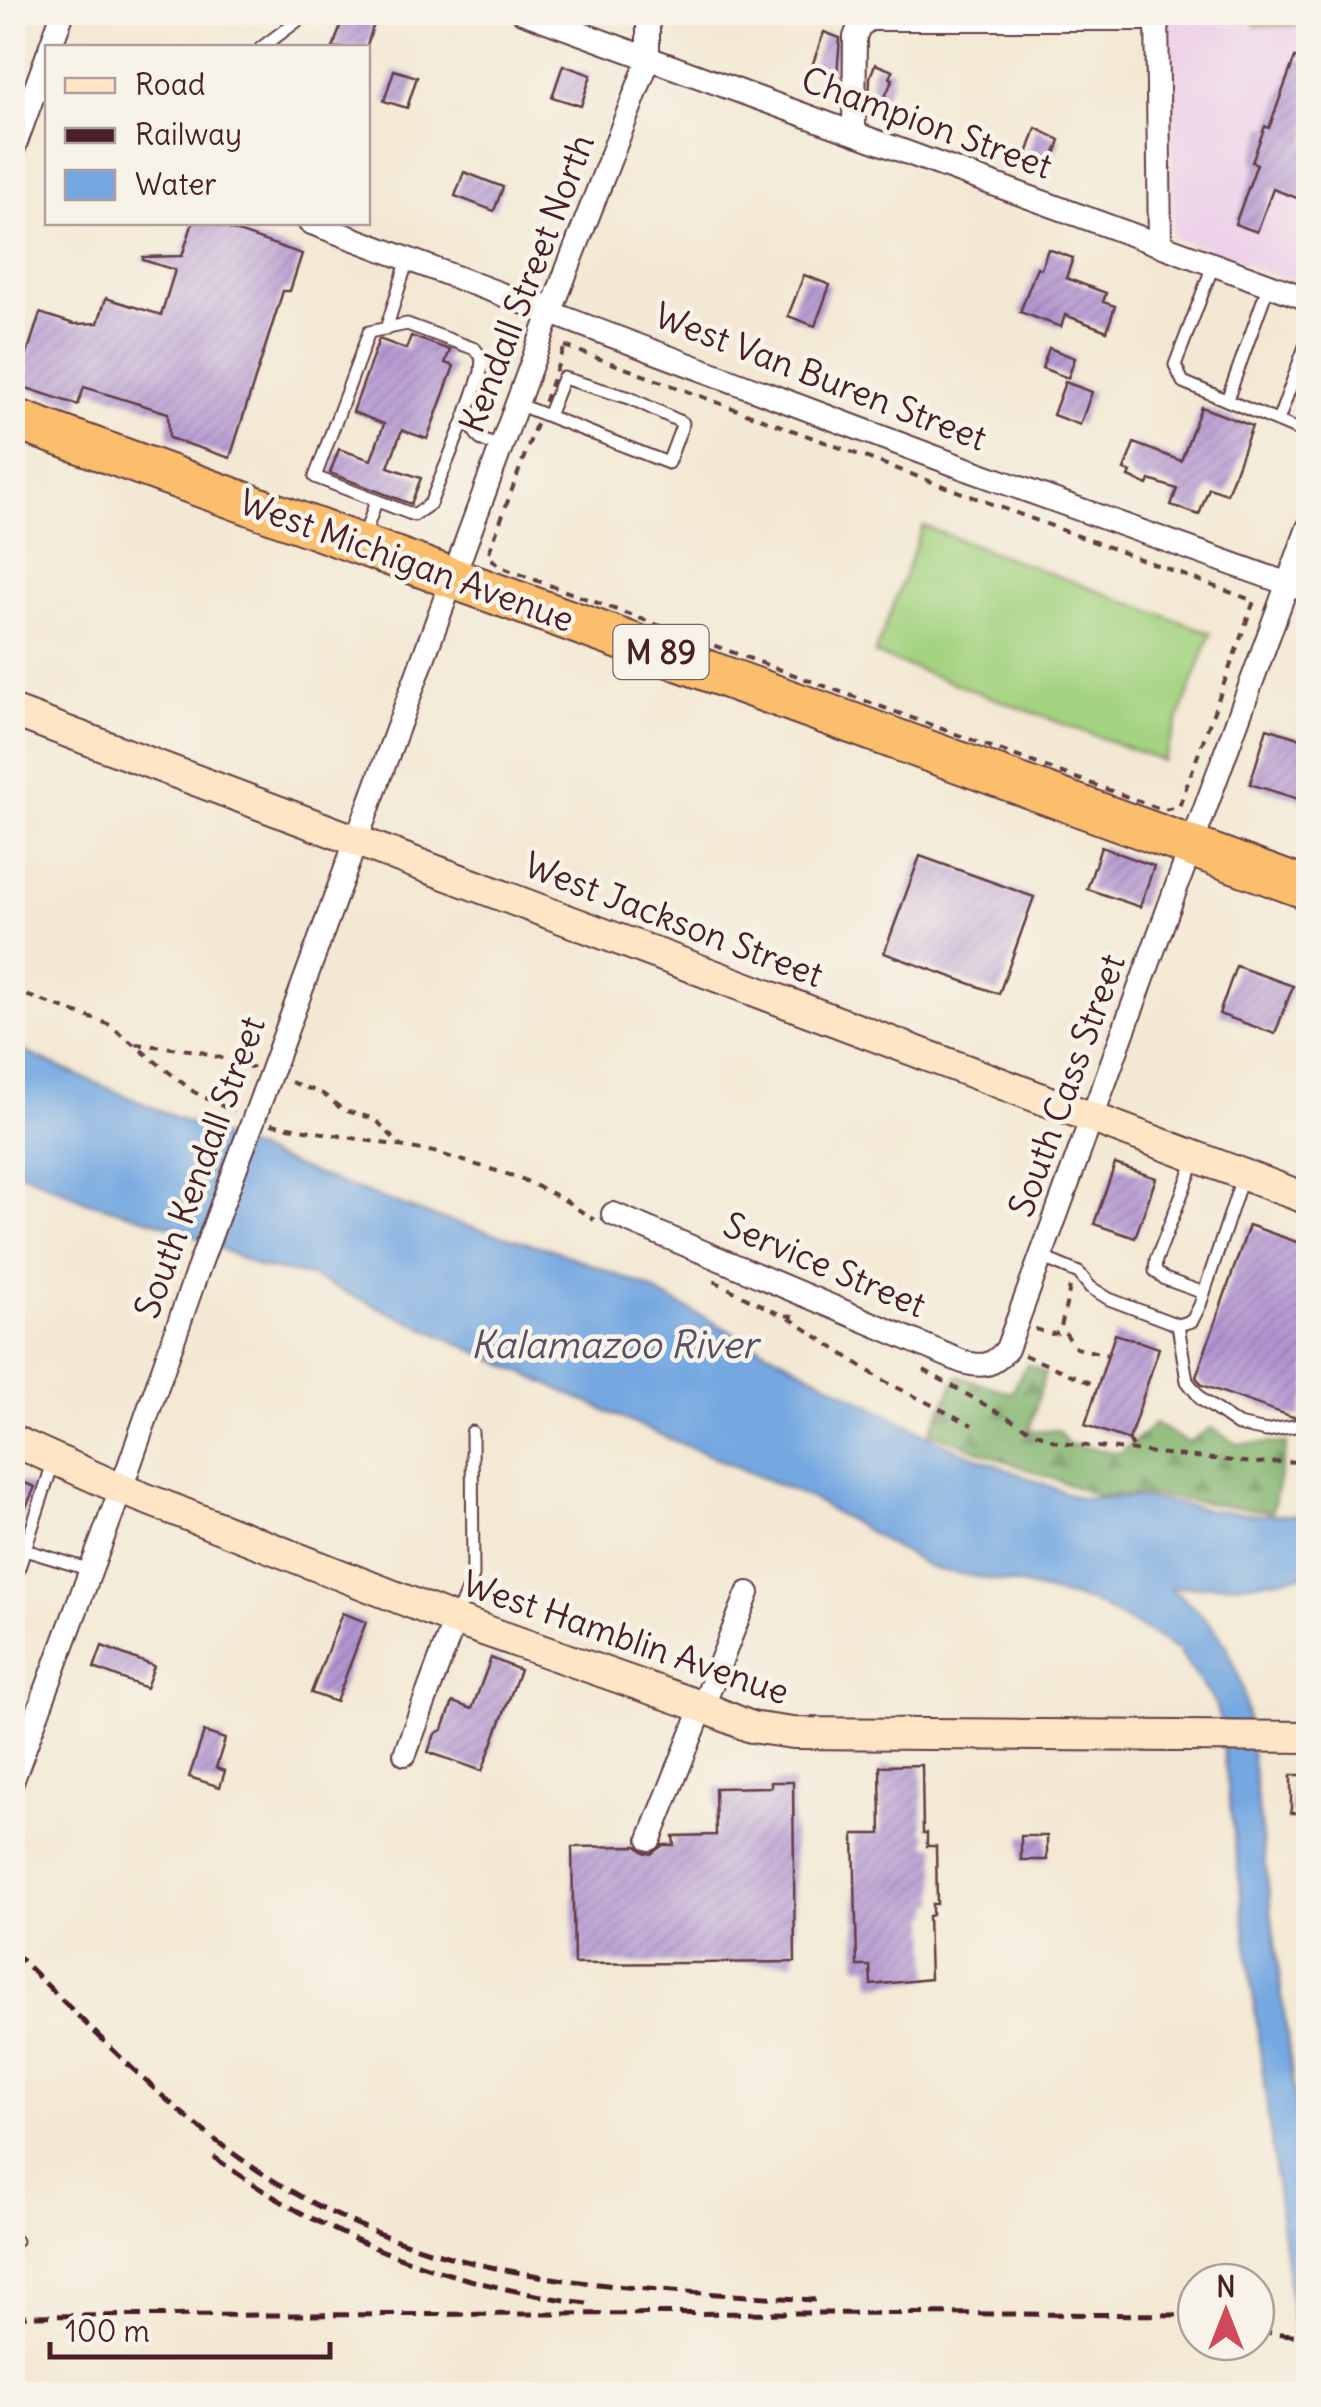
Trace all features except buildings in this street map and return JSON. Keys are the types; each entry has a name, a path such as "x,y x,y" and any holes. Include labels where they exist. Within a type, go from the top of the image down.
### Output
{"highway":[{"name":"West Michigan Avenue","path":"12,418 1308,889"}],"street":[{"path":"51,45 63,12"},
{"name":"Champion Street","path":"522,12 1308,299"},
{"name":"Kendall Street North","path":"454,577 648,61 648,12"},
{"path":"854,131 856,37 859,27 869,19 1157,16 1160,243"},
{"path":"12,153 45,63"},
{"name":"West Van Buren Street","path":"317,225 964,468 1299,588"},
{"name":"South Cass Street","path":"1007,1349 1192,845 1299,588 1308,528"},
{"name":"South Kendall Street","path":"13,1778 454,577"},
{"name":"West Jackson Street","path":"12,710 1308,1199"},
{"name":"Service Street","path":"613,1214 964,1362 980,1367 995,1362 1007,1349"},
{"name":"West Hamblin Avenue","path":"12,1440 121,1488 455,1620 752,1727 792,1734 1308,1737"},
{"path":"650,1839 748,1594"},
{"path":"405,1754 455,1620"}],"lane":[{"path":"265,45 308,12"},
{"path":"386,329 408,259"},
{"path":"1214,263 1175,366 1183,382 1308,434"},
{"path":"1227,400 1269,284"},
{"path":"407,324 475,349 482,358 465,418 430,504 414,516 315,478 370,332 386,329 407,324"},
{"path":"1278,422 1308,338"},
{"path":"517,404 668,462 683,423 630,398 564,378 544,414"},
{"path":"465,418 480,438 501,448"},
{"path":"362,544 376,501"},
{"path":"1196,1156 1155,1271 1204,1293"},
{"path":"1039,1262 1079,1273 1110,1299 1178,1325 1192,1321 1244,1174"},
{"path":"1178,1325 1187,1380 1202,1400 1238,1425 1266,1431 1300,1425"},
{"path":"455,1620 474,1576 472,1432"},
{"path":"12,1579 15,1580 54,1459"},
{"path":"25,1550 91,1570"}],"path":[{"path":"565,346 1254,601 1183,801 1175,809 1164,810 500,567 489,552 544,414 565,346"},
{"path":"1039,1262 1072,1280 1064,1306 1064,1332 1076,1348 1108,1355"},
{"path":"785,1315 882,1380 972,1426"},
{"path":"1017,1322 1045,1333 1064,1332"},
{"path":"1007,1349 1098,1386"},
{"path":"1129,1440 1134,1449"}],"shaded area":[{"path":"1170,13 1308,13 1308,287 1172,237"}],"green space":[{"path":"1257,13 1308,13 1308,25 1255,26"},
{"path":"923,526 1211,633 1163,761 875,654"},
{"path":"1027,1364 1045,1373 1029,1431 1058,1430 1068,1444 1120,1453 1155,1424 1188,1443 1211,1428 1237,1444 1287,1443 1272,1512 1148,1495 1098,1496 930,1432 958,1376 1011,1393"}],"water":[{"name":"Kalamazoo River","path":"13,1047 312,1173 431,1216 554,1250 642,1285 951,1447 1079,1498 1147,1498 1258,1515 1308,1515 1308,1574 1262,1582 1170,1588 1219,1634 1244,1696 1308,2203 1308,2394 1302,2394 1220,1722 1215,1703 1178,1651 1091,1602 933,1569 810,1498 635,1424 310,1276 259,1267 175,1227 86,1201 13,1168"}],"railway":[{"path":"12,1951 201,2129 299,2196 369,2229 439,2254 510,2271 658,2290 815,2300"},
{"path":"214,2157 299,2212 391,2254 487,2284 587,2303"},
{"path":"12,2316 1176,2315"},
{"path":"1276,2333 1308,2337"}]}
